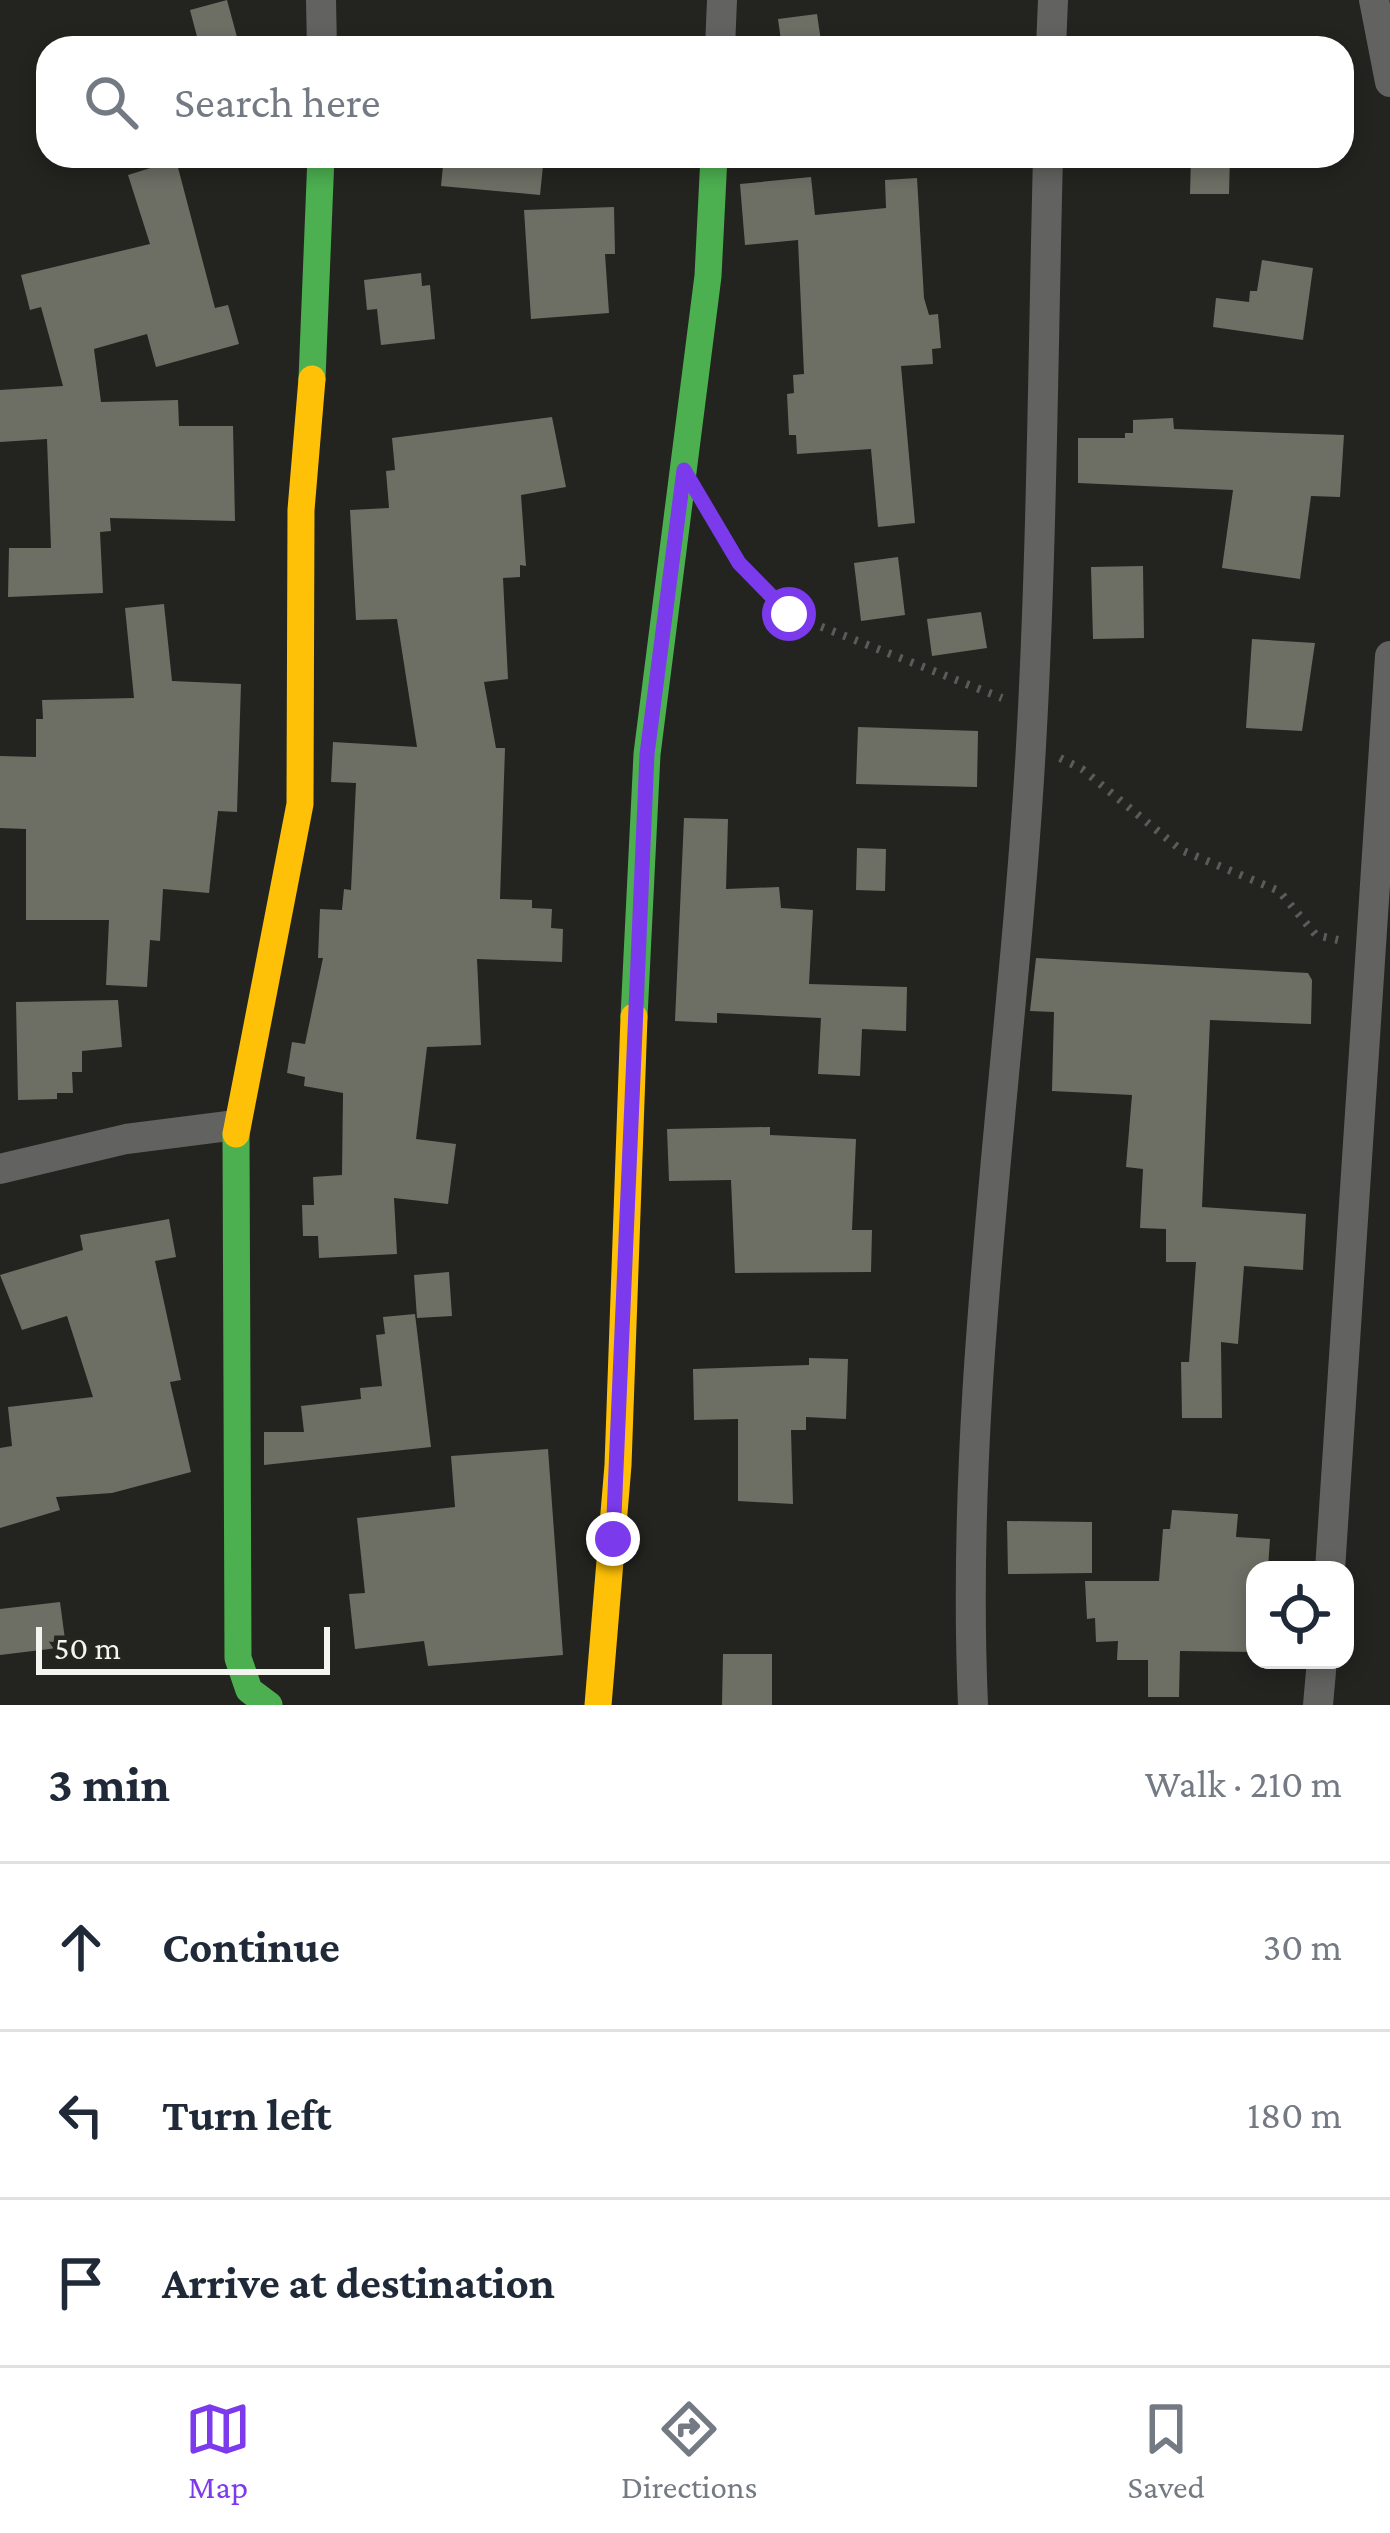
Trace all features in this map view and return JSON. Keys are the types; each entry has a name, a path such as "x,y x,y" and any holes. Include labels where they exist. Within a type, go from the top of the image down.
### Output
{"street":[{"path":"321,0 322,36"},
{"path":"720,36 722,0"},
{"path":"1052,36 1053,0"},
{"path":"1374,0 1390,82"},
{"path":"269,1705 249,1690 238,1658 236,1125 300,804 301,510 310,428 320,168"},
{"path":"598,1705 618,1465 618,1349 647,754 708,276 713,168"},
{"path":"973,1705 969,1613 975,1436 1031,746 1048,168"},
{"path":"1331,1561 1375,948 1390,656"},
{"path":"0,1169 126,1139 236,1125"},
{"path":"1318,1705 1321,1669"}],"path":[{"path":"712,526 739,563 789,614 1002,697 1031,746 1082,769 1181,850 1279,891 1316,935 1375,948"}],"building":[{"path":"227,0 237,36 197,36 190,10"},
{"path":"817,14 820,36 780,36 778,19"},
{"path":"150,168 178,168 215,308 228,305 239,344 156,367 147,334 94,349 101,402 178,400 179,426 233,426 235,521 110,518 111,531 100,532 103,593 8,597 9,548 51,548 47,439 0,442 0,390 63,386 41,307 30,310 21,275 150,244 128,175"},
{"path":"443,168 543,168 540,195 441,186"},
{"path":"1191,168 1230,168 1229,194 1190,194"},
{"path":"811,177 815,215 886,208 885,180 917,178 924,298 929,315 938,314 941,348 932,349 933,364 901,366 915,523 878,527 871,449 797,454 796,435 789,435 787,394 794,393 793,375 804,374 798,240 745,245 740,184"},
{"path":"614,207 615,254 605,254 609,313 531,319 524,210"},
{"path":"1262,260 1313,268 1303,340 1213,327 1216,298 1249,302 1250,291 1257,291"},
{"path":"421,273 422,286 430,285 435,339 381,345 377,309 367,310 364,280"},
{"path":"552,417 566,487 521,495 526,566 520,565 520,577 503,578 508,679 484,682 496,748 505,748 500,899 532,900 532,908 552,909 551,928 563,929 562,962 477,959 481,1045 427,1047 416,1139 456,1144 448,1204 394,1198 397,1254 319,1258 318,1236 303,1236 302,1205 314,1205 313,1177 342,1175 343,1093 304,1086 305,1077 287,1073 292,1042 305,1044 323,958 318,958 320,909 342,910 344,889 351,890 356,783 331,782 333,742 417,747 397,619 356,620 350,510 389,508 386,471 395,470 392,438"},
{"path":"1173,418 1174,429 1344,435 1340,497 1311,496 1300,579 1222,568 1233,490 1078,483 1078,438 1125,438 1125,433 1133,433 1133,420"},
{"path":"898,557 905,615 861,621 854,563"},
{"path":"1143,566 1144,638 1093,639 1091,567"},
{"path":"164,604 172,681 241,684 237,812 218,811 209,893 163,889 160,941 150,940 147,987 106,985 109,920 26,920 26,829 0,828 0,756 36,757 36,719 43,719 42,700 134,698 125,608"},
{"path":"981,612 987,648 932,656 927,619"},
{"path":"1252,639 1315,643 1302,731 1246,728"},
{"path":"858,727 978,731 977,787 856,784"},
{"path":"684,818 728,819 726,889 779,887 781,908 813,910 809,984 907,987 906,1031 862,1029 860,1076 818,1074 821,1018 717,1013 717,1023 675,1021"},
{"path":"857,848 886,849 885,891 856,890"},
{"path":"1036,958 1308,973 1312,980 1311,1024 1210,1020 1202,1207 1306,1214 1303,1270 1244,1266 1238,1344 1221,1342 1222,1418 1182,1418 1181,1362 1189,1362 1196,1262 1166,1262 1166,1229 1140,1228 1143,1169 1126,1167 1132,1095 1052,1091 1054,1012 1030,1011"},
{"path":"118,1000 122,1047 82,1051 82,1072 72,1072 73,1093 57,1093 57,1099 18,1100 16,1002"},
{"path":"770,1127 770,1135 856,1139 852,1230 872,1230 871,1272 735,1273 731,1180 669,1181 667,1129"},
{"path":"169,1219 176,1257 155,1261 181,1380 170,1382 191,1472 112,1493 56,1497 60,1510 0,1528 0,1448 12,1446 8,1407 93,1397 67,1316 22,1330 0,1275 83,1250 80,1235"},
{"path":"449,1272 452,1316 417,1318 414,1275"},
{"path":"415,1314 431,1447 264,1465 264,1432 304,1432 301,1406 361,1399 360,1388 382,1386 376,1335 385,1334 383,1317"},
{"path":"809,1358 848,1359 846,1419 806,1417 806,1430 791,1430 793,1504 738,1501 738,1419 694,1420 693,1369 809,1365"},
{"path":"548,1449 563,1655 428,1666 424,1641 355,1649 349,1594 365,1593 357,1518 455,1507 451,1456"},
{"path":"1172,1510 1238,1514 1236,1537 1270,1539 1268,1561 1246,1561 1246,1652 1180,1651 1179,1697 1148,1697 1148,1660 1117,1660 1118,1641 1096,1642 1095,1618 1087,1619 1085,1581 1159,1581 1163,1529 1170,1529"},
{"path":"1007,1521 1092,1522 1092,1573 1008,1574"},
{"path":"60,1602 66,1647 0,1655 0,1609"},
{"path":"723,1654 772,1654 772,1705 722,1705"}],"traffic: fast":[{"path":"312,379 321,168"},
{"path":"634,1017 647,754 708,276 713,168"},
{"path":"236,1134 238,1658 249,1690 269,1705"}],"traffic: slow":[{"path":"236,1134 300,804 301,510 312,379"},
{"path":"598,1705 618,1465 634,1017"}],"route":[{"path":"613,1539 647,754 684,470 712,526 739,563 789,614"}]}
